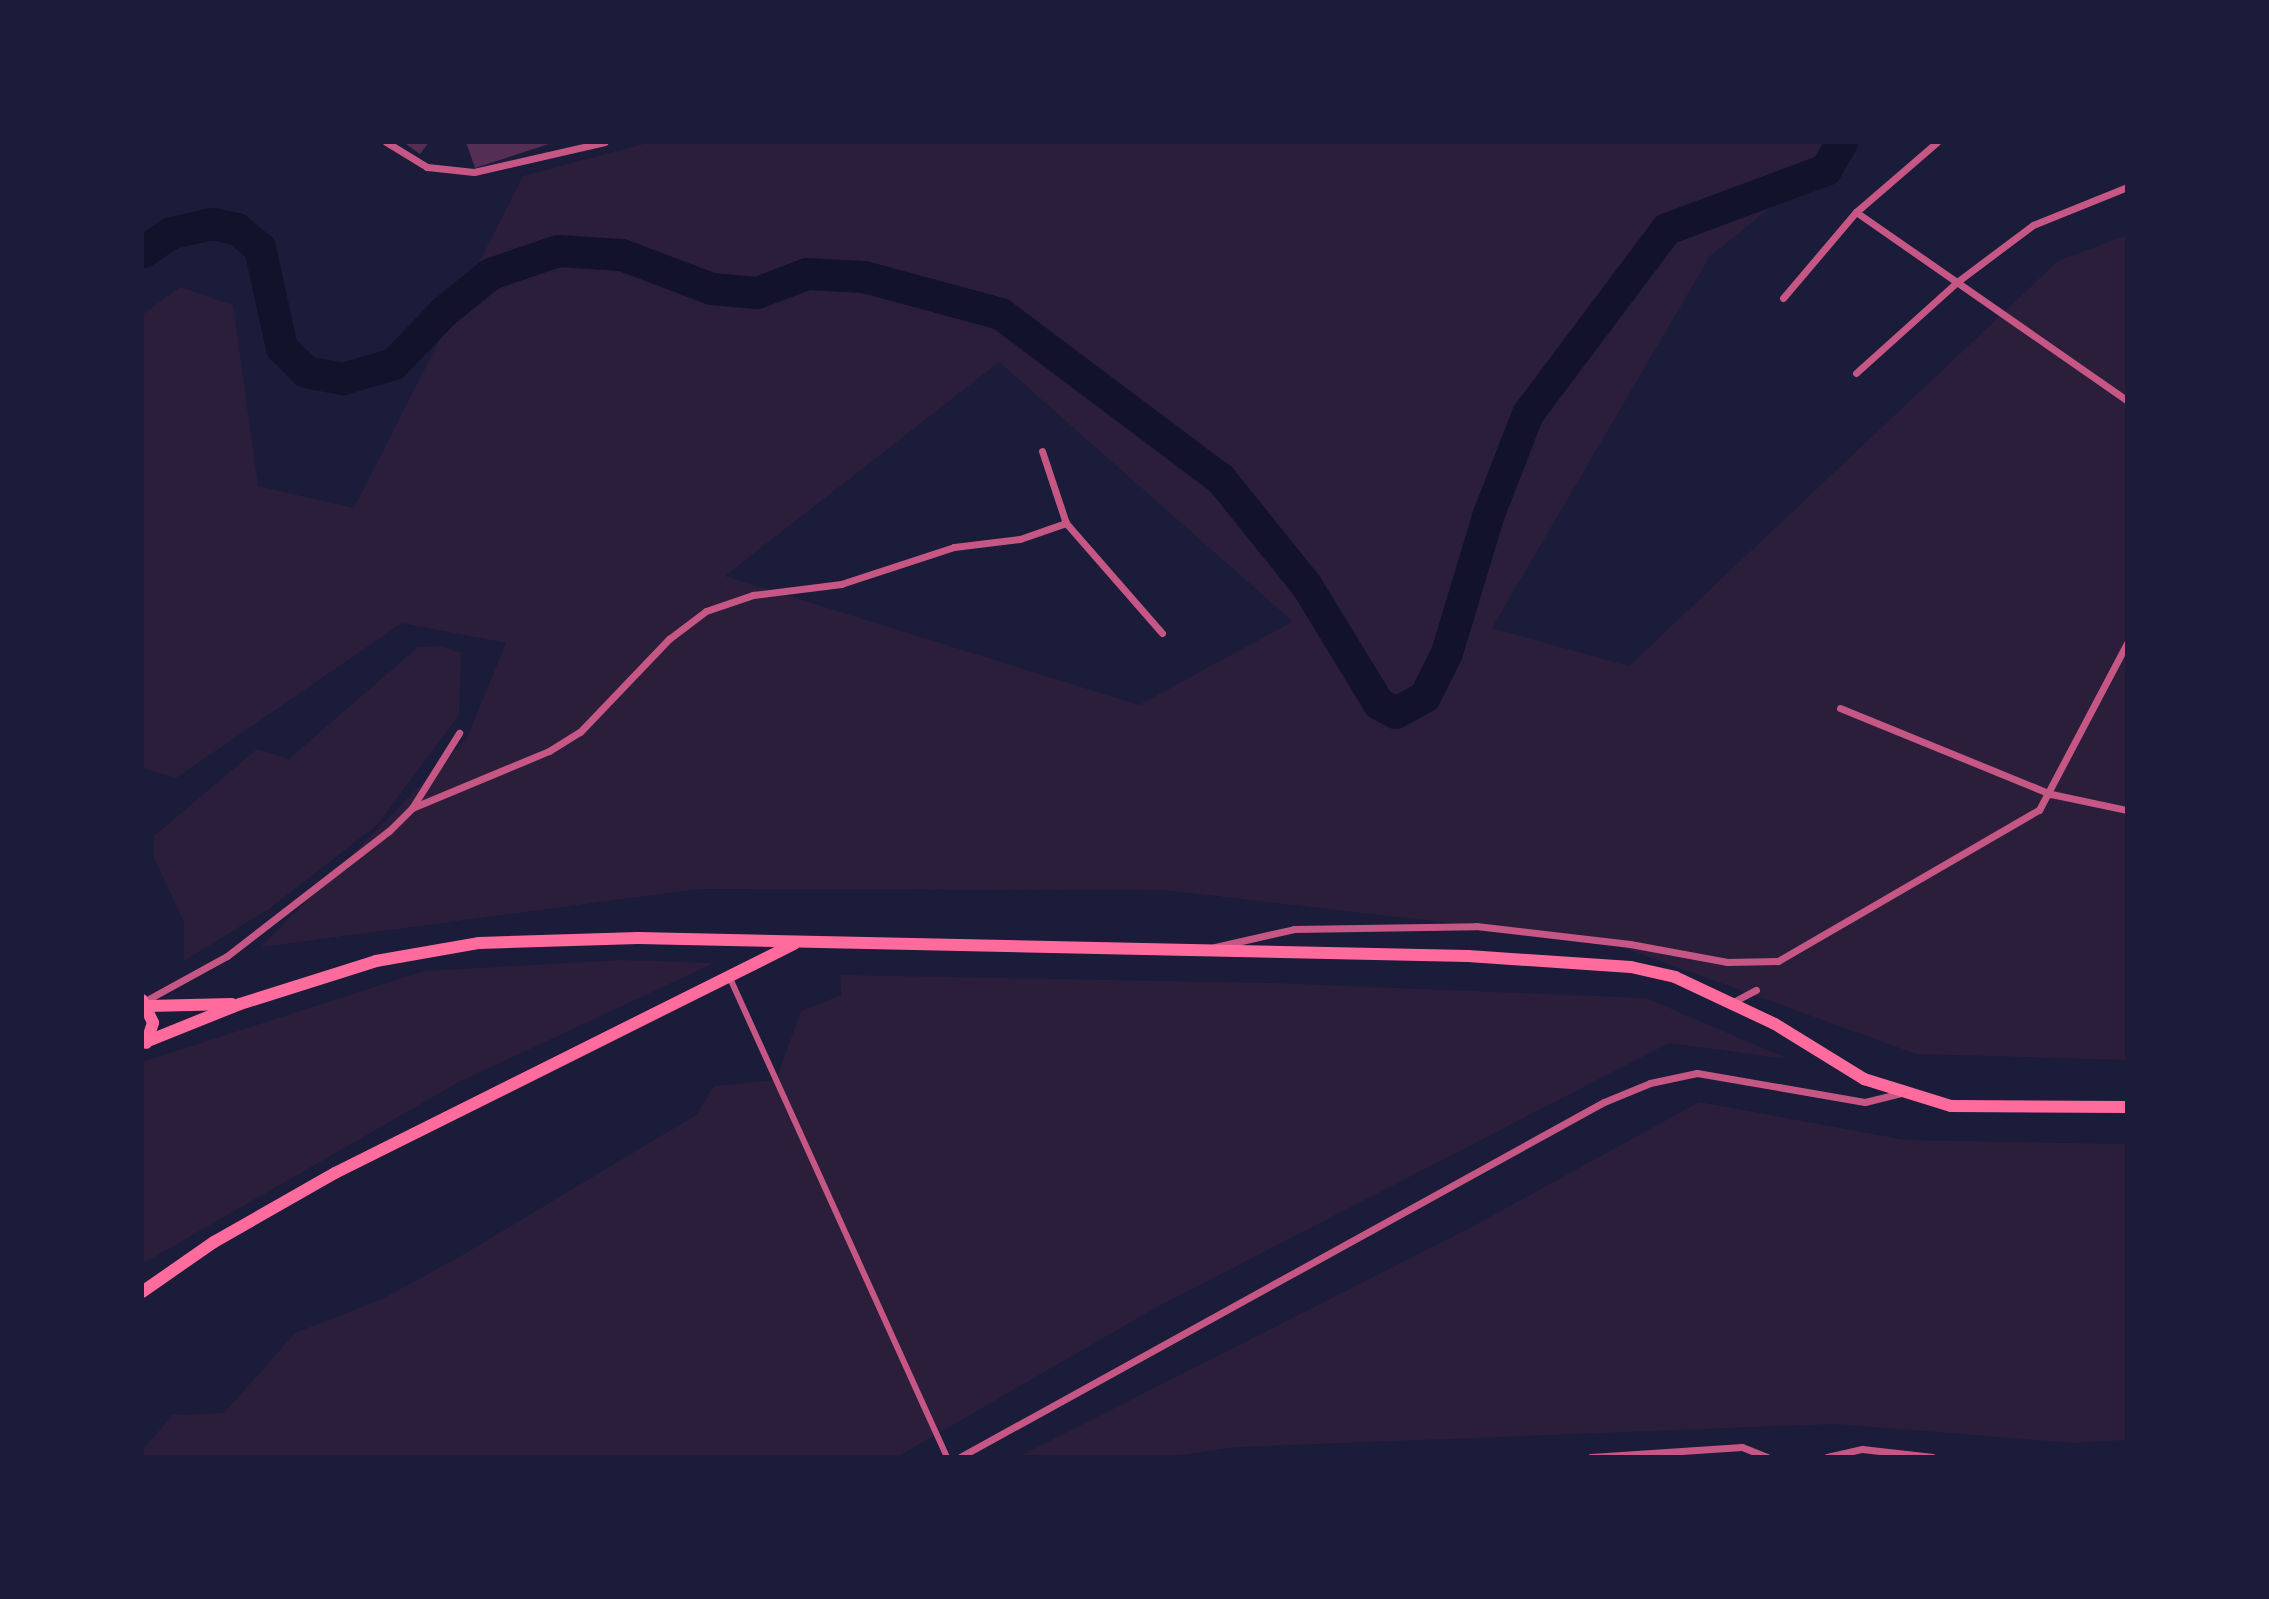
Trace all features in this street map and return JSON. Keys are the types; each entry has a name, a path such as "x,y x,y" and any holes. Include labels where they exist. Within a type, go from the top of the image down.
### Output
{"main road":[{"path":"145,1044 240,1004 376,961 479,943 638,938 794,944 1209,948 1617,966 1675,977 1733,1002 1864,1079 1901,1093 1951,1106 2127,1107"},
{"path":"142,1292 297,1193 794,944"},
{"path":"145,1044 153,1023 145,1002 240,1004"}],"street":[{"path":"386,142 427,167 462,172 605,142"},
{"path":"1783,298 1856,212 1937,142"},
{"path":"1856,373 1957,282 2033,225 2127,187"},
{"path":"1856,212 2127,400"},
{"path":"1042,451 1066,523 1162,633"},
{"path":"145,1002 227,956 412,808 549,751 580,732 601,716 669,639 706,611 753,595 841,584 954,547 1020,539 1066,523"},
{"path":"1209,948 1294,929 1476,926 1630,944 1727,962 1778,961 2039,810 2051,794 2127,643"},
{"path":"1840,708 2051,794 2127,810"},
{"path":"412,808 459,733"},
{"path":"729,974 947,1457"},
{"path":"1733,1002 1756,990"},
{"path":"960,1457 1604,1102 1650,1083 1697,1073 1865,1102 1901,1093"},
{"path":"1591,1457 1742,1447 1767,1457"},
{"path":"1827,1457 1862,1449 1933,1457"}],"shaded area":[{"path":"651,142 1853,142 1710,256 1492,628 1629,666 2058,261 2127,235 2127,1060 1916,1054 1605,941 1164,890 698,889 261,947 467,738 506,643 402,623 176,778 142,768 142,315 180,287 233,305 258,486 354,508 523,176","holes":["999,362 1292,621 1139,705 725,576"]},
{"path":"440,646 461,653 459,715 377,825 270,908 184,961 184,922 154,858 154,836 257,749 289,759 418,647"},
{"path":"622,960 714,963 459,1082 142,1264 142,1062 424,971"},
{"path":"840,975 1275,983 1646,998 1788,1059 1669,1043 1157,1307 897,1457 142,1457 142,1450 173,1415 224,1413 295,1333 382,1299 461,1256 696,1115 714,1086 776,1080 801,1011 841,995"},
{"path":"1699,1102 1906,1140 2127,1144 2127,1440 2074,1443 1835,1424 1237,1447 1167,1457 1018,1457 1468,1229"}],"building":[{"path":"403,142 429,142 420,154"},
{"path":"466,142 552,142 552,143 475,168"}],"waterway":[{"path":"142,253 172,233 213,224 237,229 260,248 282,348 306,372 343,379 394,364 444,312 491,274 558,251 622,255 712,289 757,293 807,274 864,277 1001,314 1221,479 1307,586 1379,704 1396,713 1425,697 1447,653 1489,514 1528,414 1667,229 1826,170 1842,142"}]}
